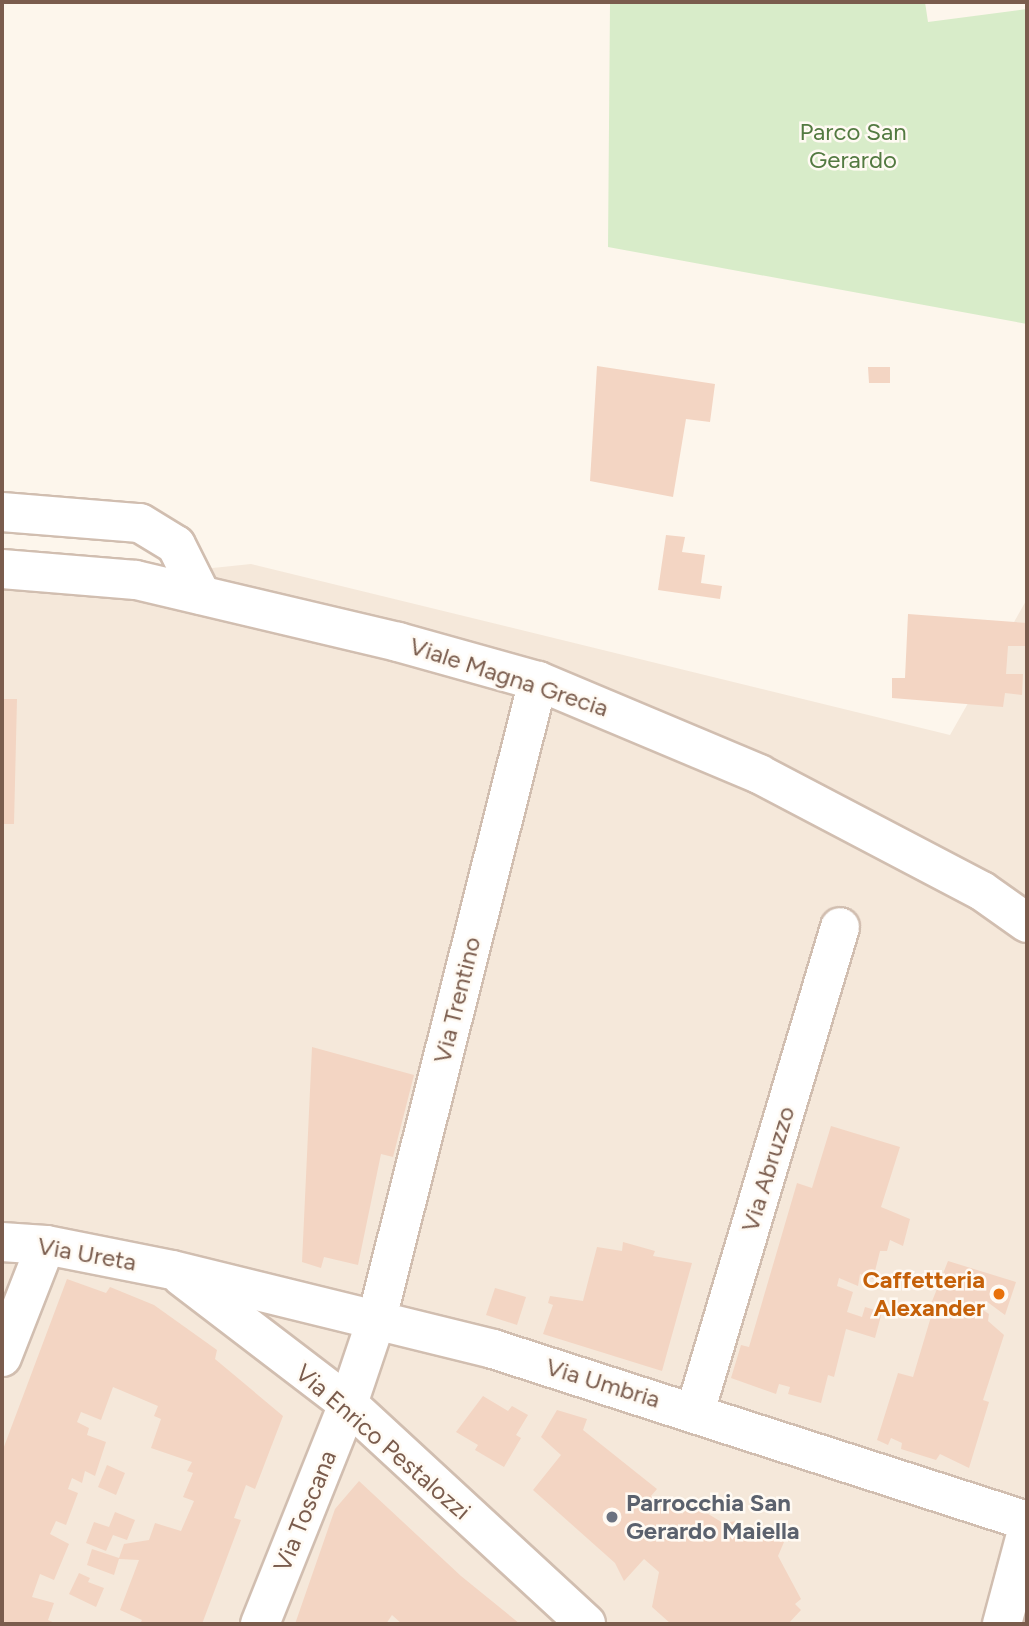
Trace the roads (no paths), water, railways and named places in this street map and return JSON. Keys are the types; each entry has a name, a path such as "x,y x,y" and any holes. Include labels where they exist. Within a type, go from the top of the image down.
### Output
{"street":[{"path":"2,512 139,523 176,545 201,595"},
{"name":"Viale Magna Grecia","path":"2,569 136,580 398,642 538,681 759,774 982,891 1027,923"},
{"name":"Via Trentino","path":"377,1318 538,681"},
{"name":"Viale Magna Grecia","path":"982,891 1027,902"},
{"name":"Via Abruzzo","path":"695,1412 840,927"},
{"name":"Via Ureta","path":"2,1242 46,1245 172,1270"},
{"path":"2,1357 46,1245"},
{"name":"Via Umbria","path":"172,1270 377,1318 695,1412 1027,1521"},
{"name":"Via Enrico Pestalozzi","path":"172,1270 348,1404 586,1624"},
{"name":"Via Toscana","path":"260,1624 348,1404 377,1318"},
{"path":"1002,1624 1027,1531"}],"place":[{"name":"Caffetteria Alexander","path":"999,1294"},
{"name":"Parrocchia San Gerardo Maiella","path":"612,1517"}],"park label":[{"name":"Parco San Gerardo","path":"853,146"}]}
